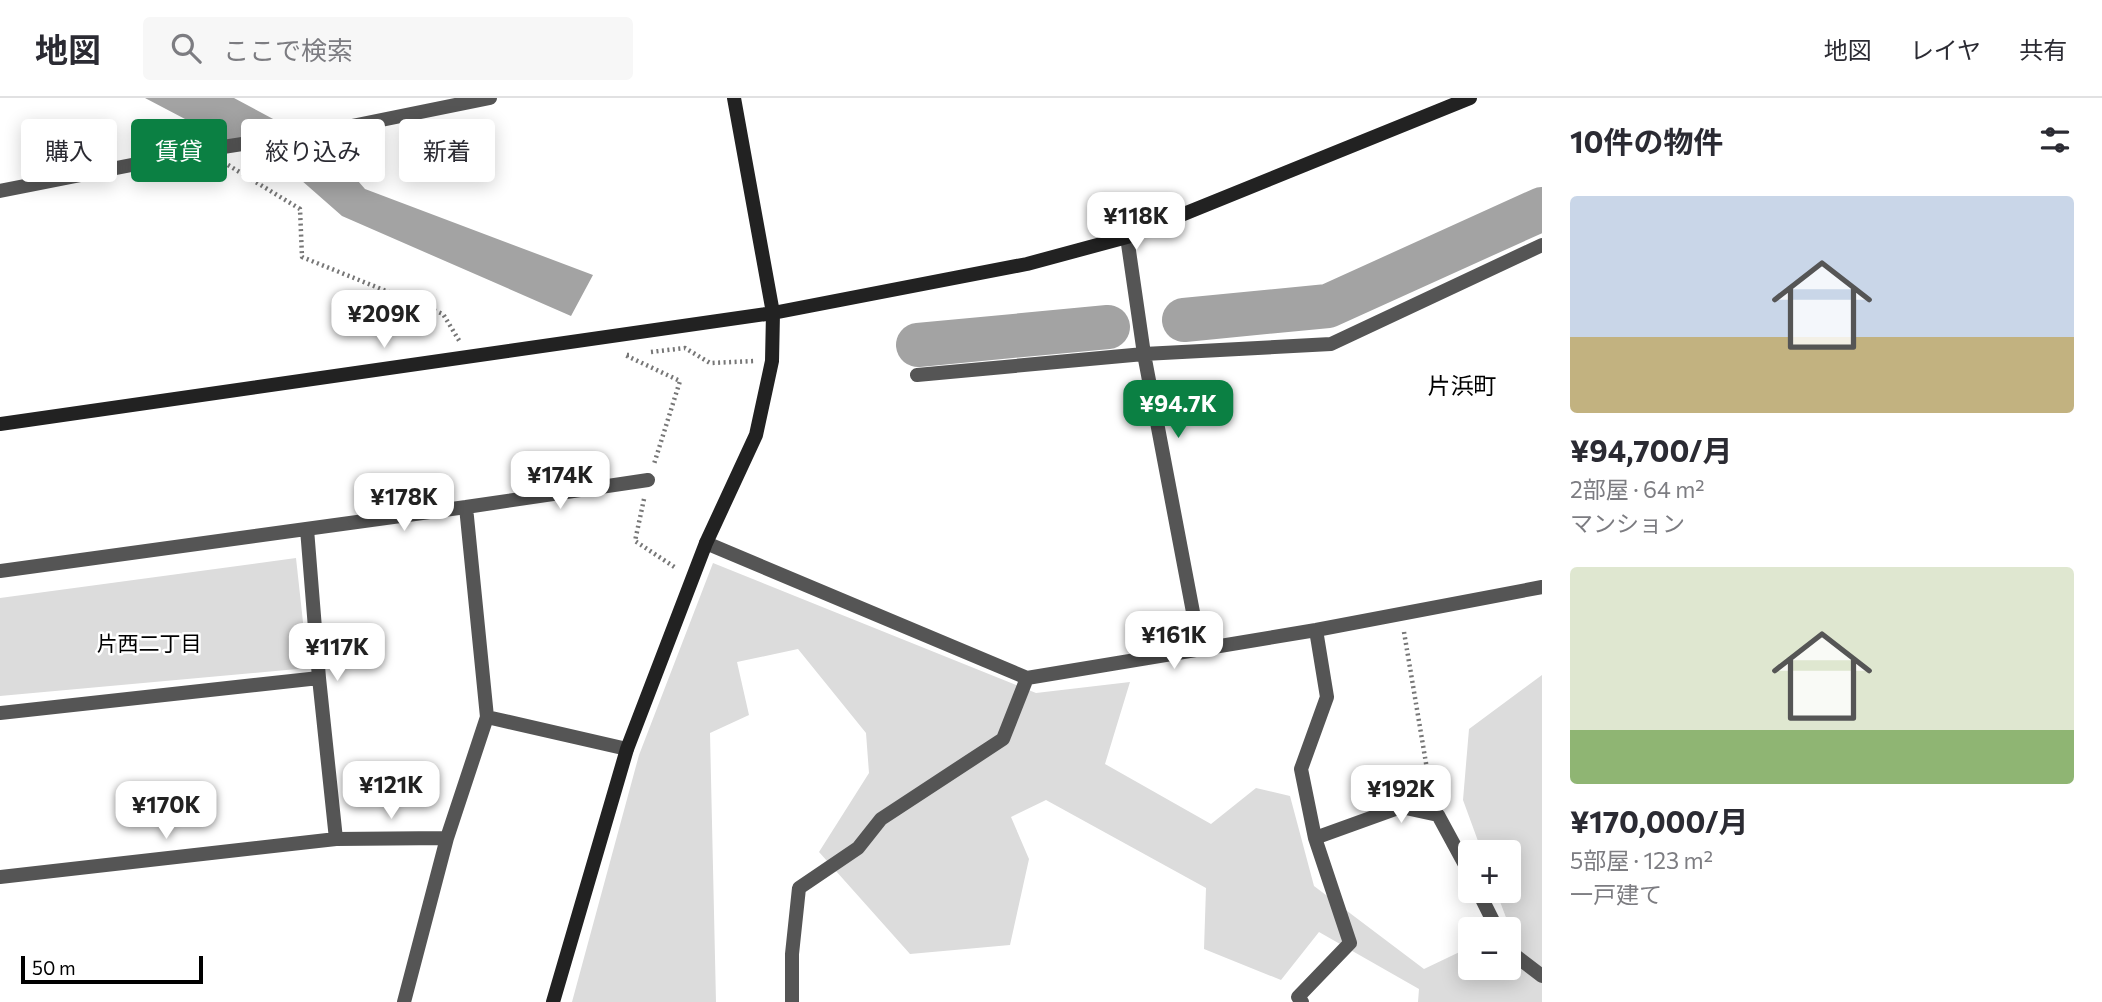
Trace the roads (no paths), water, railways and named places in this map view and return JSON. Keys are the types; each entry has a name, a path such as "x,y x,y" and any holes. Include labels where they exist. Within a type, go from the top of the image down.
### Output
{"street":[{"path":"0,191 203,150 337,129 490,98"},
{"path":"553,1002 627,750 706,543 756,435 772,360 773,313 734,98"},
{"path":"0,424 773,313 1027,264 1127,236 1470,98"},
{"path":"1127,236 1144,354 1200,649"},
{"path":"917,375 1144,354 1331,344 1542,245"},
{"path":"0,571 648,480"},
{"path":"404,1002 447,838 487,717 466,507"},
{"path":"307,529 336,839"},
{"path":"706,543 1027,678 1315,630 1542,587"},
{"path":"1301,1002 1298,997 1350,943 1315,838 1301,769 1327,697 1315,630"},
{"path":"0,713 319,678"},
{"path":"792,1002 792,954 799,888 858,848 881,819 1003,739 1027,678"},
{"path":"487,717 627,750"},
{"path":"1315,838 1401,807 1438,814 1458,852"},
{"path":"0,877 336,839 447,838"},
{"path":"1521,960 1542,976"}],"waterway":[{"path":"1184,320 1328,306 1542,209"},
{"path":"918,345 1108,327"}],"district":[{"name":"片浜町","path":"1462,386"},
{"name":"片西二丁目","path":"149,644"}]}
